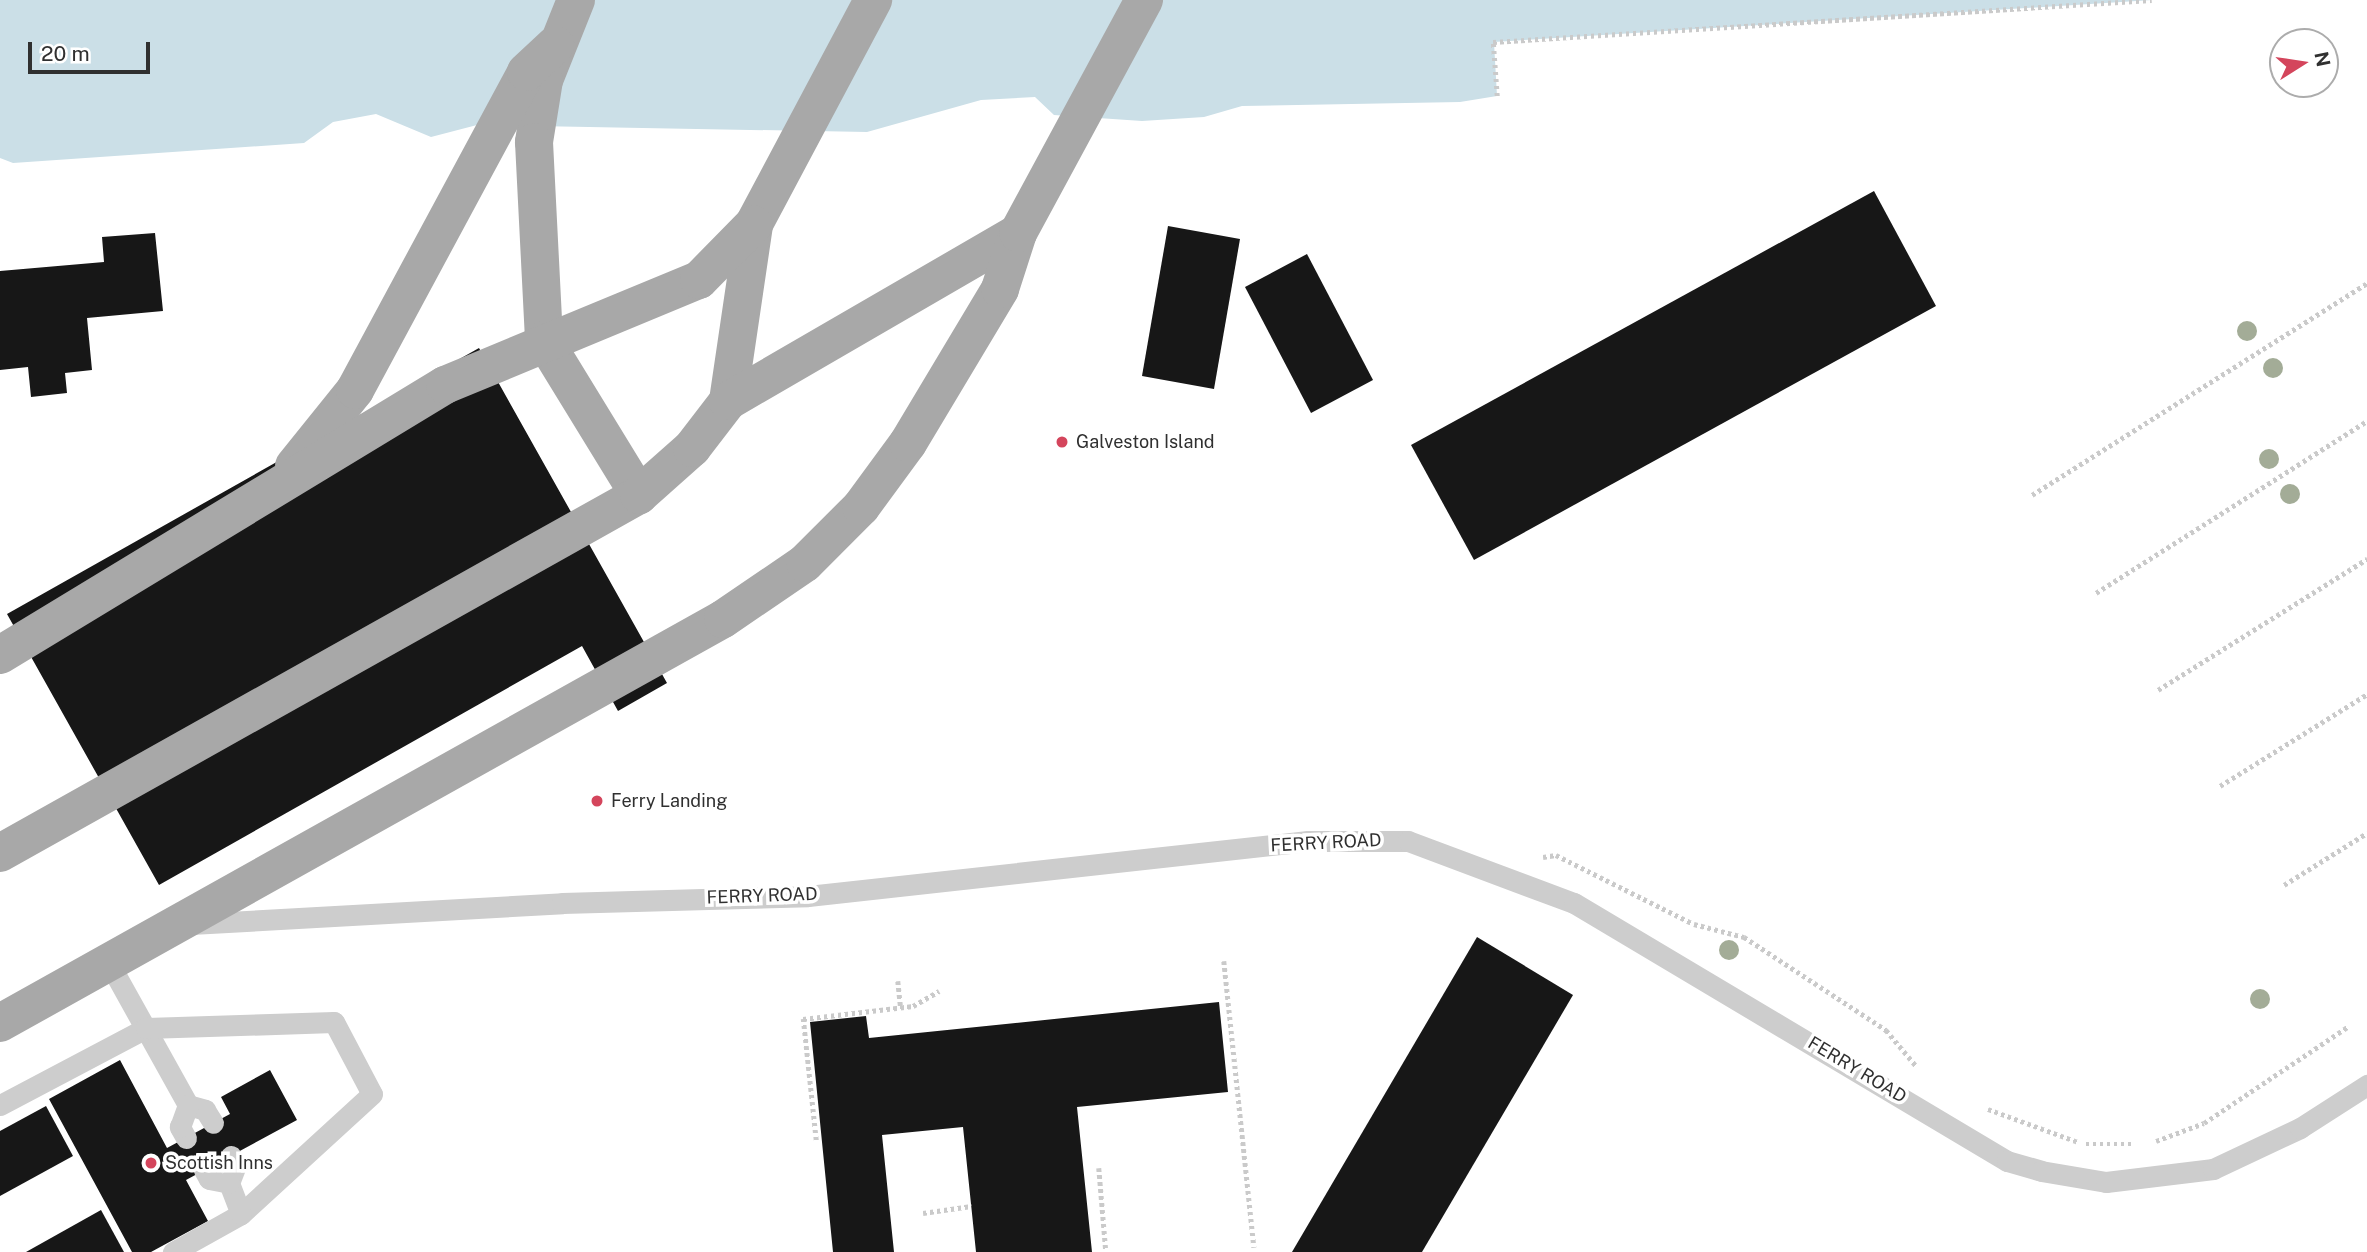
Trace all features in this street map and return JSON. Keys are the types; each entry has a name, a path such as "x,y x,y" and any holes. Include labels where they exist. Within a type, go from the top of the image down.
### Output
{"main road":[{"path":"576,0 555,45 537,110 536,204 544,340 639,495"},
{"path":"0,655 271,495 407,406 544,340 682,290 699,280 754,224 873,0"},
{"path":"0,1023 182,925 462,762 750,603 836,534 908,443 1000,289 1018,233 1066,150 1144,0"},
{"path":"271,495 355,390 526,72 555,45"},
{"path":"729,401 754,224"},
{"path":"0,853 639,495 692,448 729,401 1018,233"}],"lane":[{"name":"FERRY ROAD","path":"182,925 562,903 808,896 1359,839 1408,841 1574,903 2007,1161 2041,1171 2106,1182 2213,1169 2300,1128 2367,1086"},
{"path":"109,963 188,1105 205,1110 213,1123"},
{"path":"0,1105 146,1028 334,1021 372,1094 241,1214 173,1252"},
{"path":"186,1138 180,1127 188,1105"},
{"path":"231,1156 236,1166 229,1183 241,1214"},
{"path":"204,1170 209,1179 229,1183"}],"path":[{"path":"1497,96 1493,42 2152,0"},
{"path":"2032,495 2367,283"},
{"path":"2096,593 2367,421"},
{"path":"2158,690 2367,559"},
{"path":"2220,786 2367,694"},
{"path":"2284,886 2367,833"},
{"path":"1527,884 1542,857 1556,855 1694,924 1744,937 1886,1030 1926,1074"},
{"path":"1224,961 1254,1247"},
{"path":"898,981 901,1008"},
{"path":"817,1139 803,1019 901,1008 939,991"},
{"path":"1978,1103 2018,1124 2082,1143 2161,1140 2204,1123 2349,1026"},
{"path":"1099,1168 1106,1252"},
{"path":"923,1213 971,1206"}],"shaded area":[{"path":"0,0 2152,0 1494,42 1497,96 1460,102 1242,106 1204,117 1142,121 1054,115 1035,97 981,100 867,132 477,125 431,137 376,114 333,122 304,143 13,163 0,158"}],"building":[{"path":"1874,191 1936,306 1474,560 1411,445"},
{"path":"1168,226 1240,239 1214,389 1142,376"},
{"path":"155,233 163,311 87,318 92,370 65,373 67,393 31,397 28,367 0,370 0,271 104,262 102,237"},
{"path":"1307,254 1373,380 1311,413 1245,287"},
{"path":"479,348 667,683 618,711 582,646 159,885 7,614"},
{"path":"1477,937 1573,995 1422,1252 1292,1252"},
{"path":"1219,1002 1228,1092 1077,1107 1092,1252 976,1252 963,1127 882,1135 894,1252 833,1252 810,1022 866,1016 869,1038"},
{"name":"Scottish Inns","path":"120,1060 167,1148 230,1114 221,1097 270,1070 297,1120 186,1180 208,1221 151,1252 132,1252 49,1099"},
{"path":"46,1106 73,1156 0,1196 0,1131"},
{"path":"101,1210 124,1252 26,1252"}],"place":[{"name":"Galveston Island","path":"1062,442"},
{"name":"Ferry Landing","path":"597,801"},
{"name":"Scottish Inns","path":"151,1163"}]}
